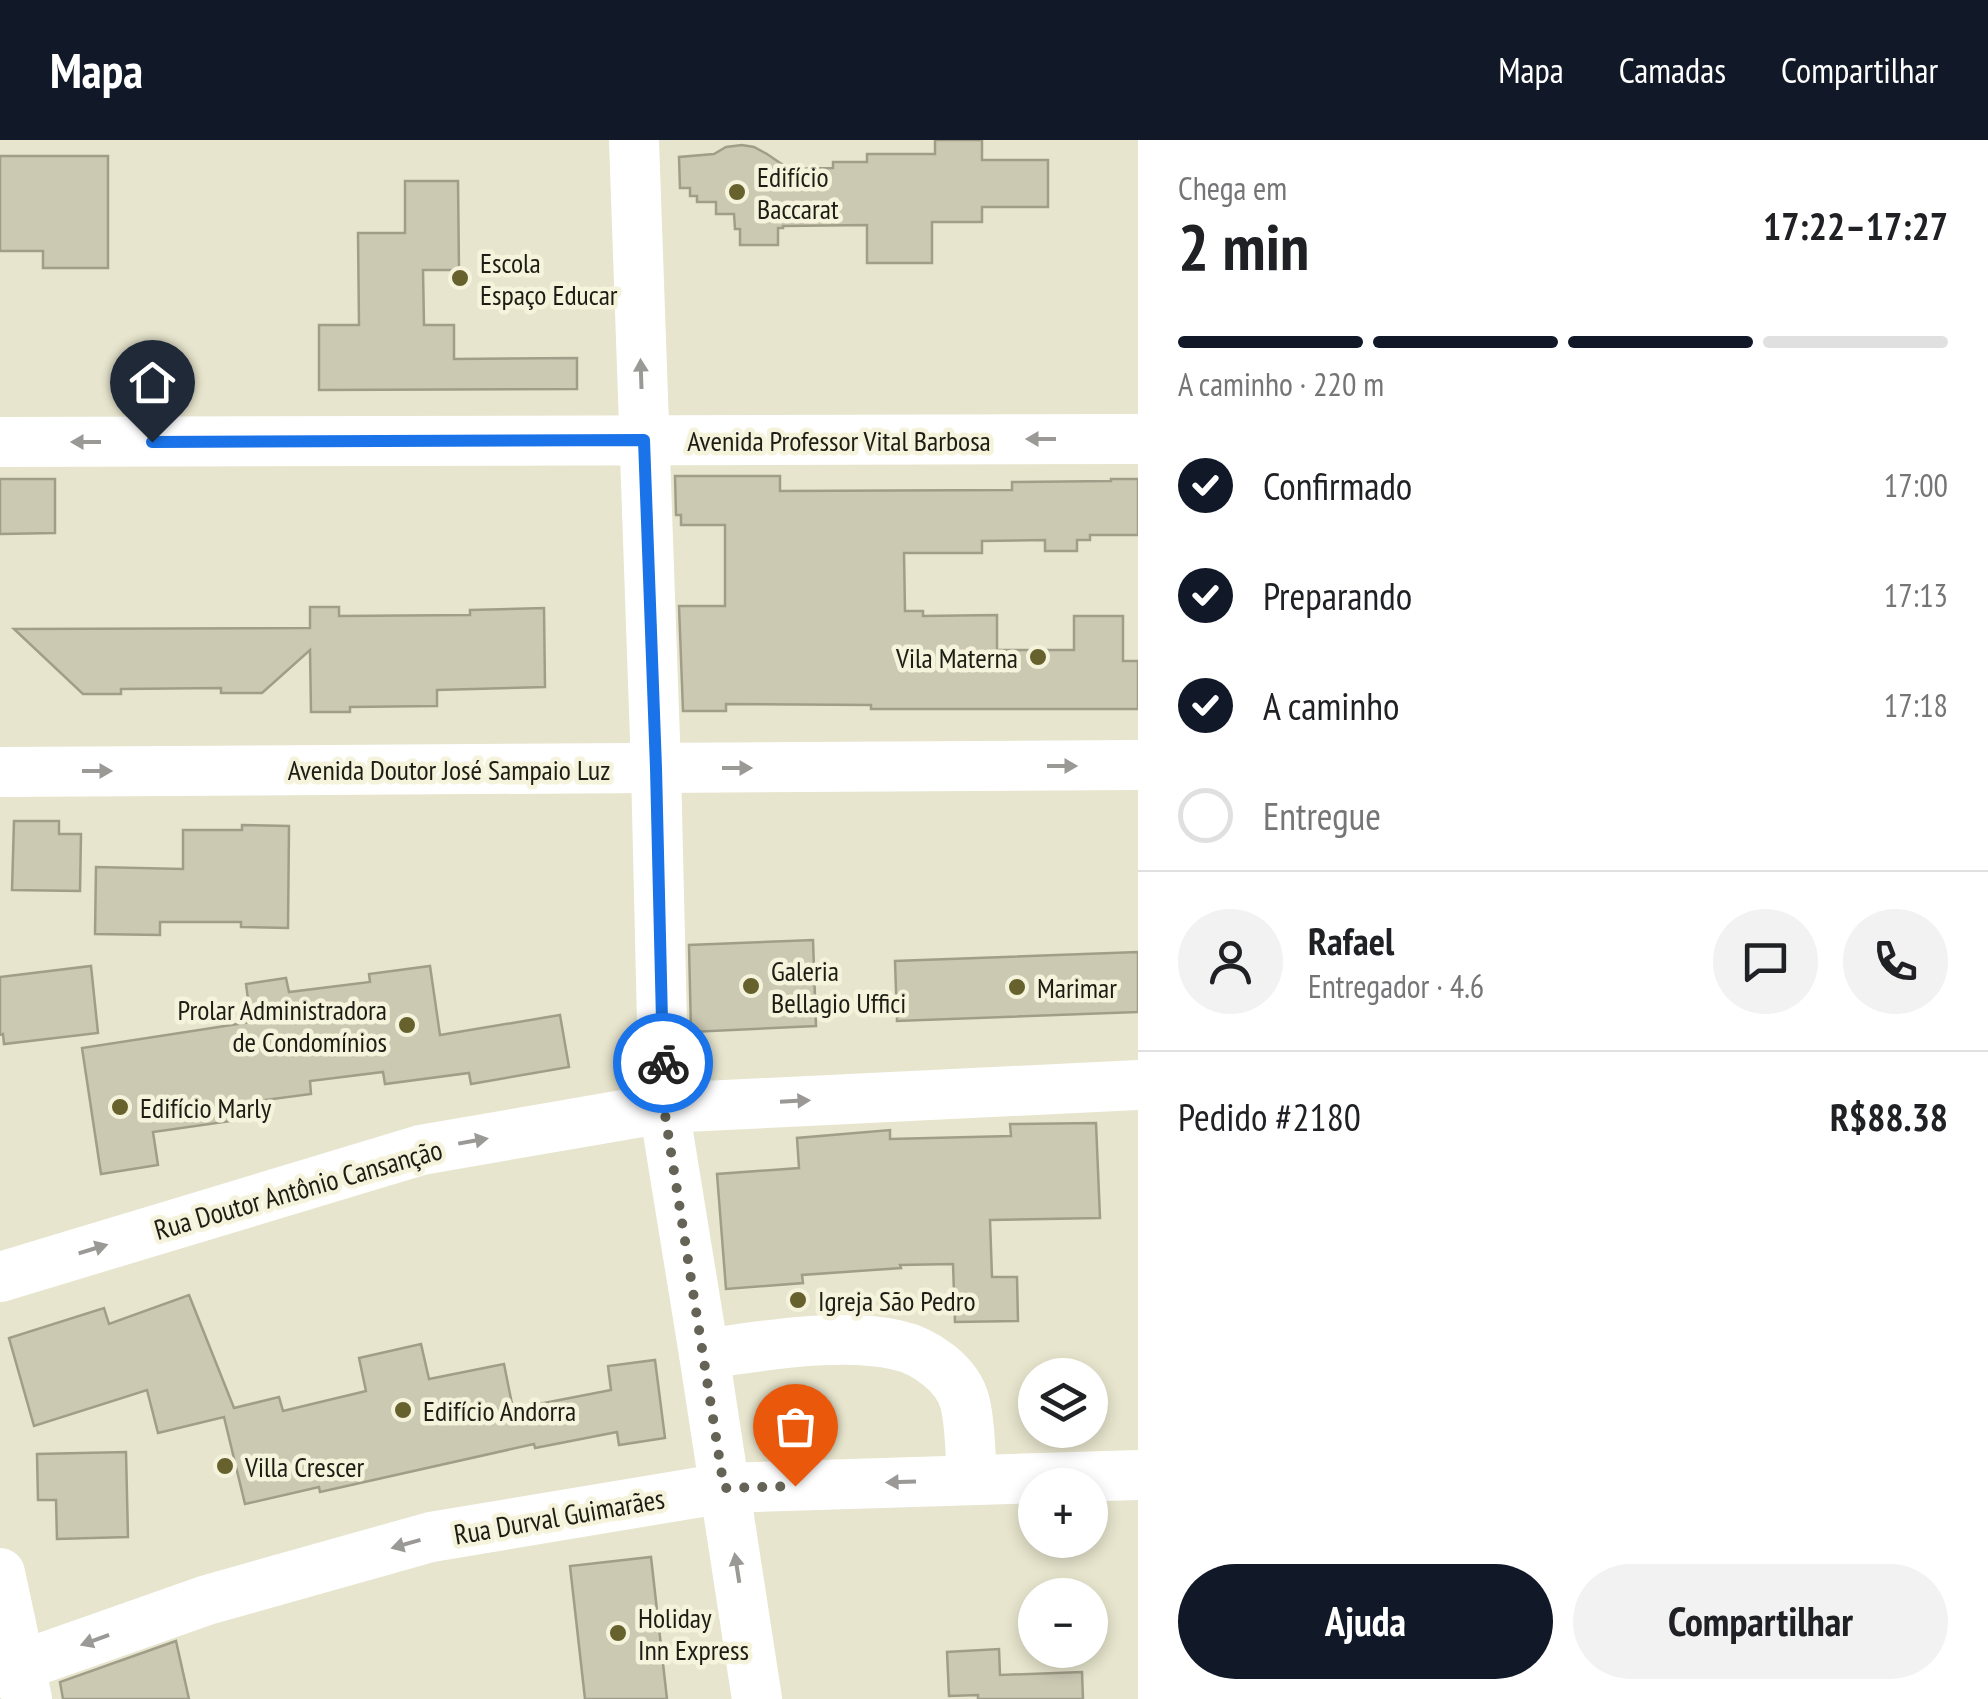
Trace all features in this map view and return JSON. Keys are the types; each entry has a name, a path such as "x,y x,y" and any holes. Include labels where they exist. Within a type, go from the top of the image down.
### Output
{"street":[{"path":"634,140 664,1108 756,1699"},
{"name":"Avenida Professor Vital Barbosa","path":"0,442 1138,439"},
{"name":"Avenida Doutor José Sampaio Luz","path":"0,772 1138,766"},
{"name":"Rua Doutor Antônio Cansanção","path":"0,1277 421,1150 664,1108 1138,1086"},
{"path":"704,1354 823,1341 902,1345 942,1367 957,1386 965,1402 972,1480"},
{"name":"Rua Durval Guimarães","path":"16,1680 207,1600 431,1538 724,1488 1138,1475"},
{"path":"0,1573 16,1680"}],"building":[{"path":"935,140 982,140 982,160 1048,160 1048,207 982,207 982,222 932,222 932,263 867,263 867,225 783,226 778,228 778,245 740,245 740,229 735,229 734,214 716,214 716,202 697,202 697,196 690,196 690,188 680,188 679,157 714,154 726,147 754,147 789,169 833,168 833,162 867,162 867,154 935,154"},
{"path":"0,156 108,156 108,268 43,268 43,251 0,251"},
{"path":"405,181 458,181 459,270 423,270 424,325 454,325 454,359 577,358 577,389 319,390 319,325 359,325 358,233 405,233"},
{"path":"675,476 780,476 780,491 1012,490 1012,482 1138,479 1138,535 1090,535 1090,540 1077,540 1077,551 1045,551 1045,540 982,541 982,553 904,553 905,611 923,611 923,616 997,615 997,650 1074,650 1074,616 1123,616 1123,661 1138,661 1138,709 871,709 871,705 726,704 726,711 683,711 679,606 725,606 725,525 681,525 681,515 676,515"},
{"path":"0,479 55,479 55,533 0,534"},
{"path":"310,607 339,607 339,616 470,615 470,610 544,608 545,687 437,690 437,706 350,707 350,712 311,712 310,650 262,693 221,693 221,688 121,689 121,694 83,694 14,629 310,628"},
{"path":"14,821 59,821 59,834 81,834 80,891 12,890"},
{"path":"242,825 289,826 288,928 241,927 241,922 160,922 160,935 95,934 96,867 183,869 183,830 242,830"},
{"name":"Galeria Bellagio Uffici","path":"813,940 816,1026 691,1032 689,945"},
{"name":"Marimar","path":"1138,952 1138,1012 897,1021 895,961"},
{"path":"91,966 98,1033 4,1044 3,1034 0,1035 0,977"},
{"path":"430,966 440,1035 560,1015 569,1067 471,1084 469,1073 385,1084 383,1072 310,1081 311,1094 236,1104 238,1120 153,1132 158,1165 101,1174 82,1048 251,1022 246,984 286,978 289,992 370,982 369,974"},
{"path":"1096,1123 1100,1218 990,1220 992,1277 1017,1277 1018,1321 955,1322 953,1264 802,1275 803,1283 726,1289 717,1174 799,1168 797,1138 890,1130 890,1139 1011,1136 1010,1124"},
{"path":"189,1295 234,1408 279,1397 283,1411 366,1391 359,1358 421,1344 429,1379 504,1364 513,1409 611,1390 608,1366 655,1360 665,1438 619,1445 617,1432 535,1448 534,1444 320,1492 319,1487 245,1504 224,1417 158,1433 147,1390 34,1426 9,1338 104,1308 109,1324"},
{"path":"126,1452 128,1537 57,1539 56,1500 38,1500 37,1454"},
{"name":"Holiday Inn Express","path":"651,1557 667,1699 585,1699 570,1566"},
{"path":"176,1641 189,1699 63,1699 60,1682"},
{"path":"999,1649 1000,1675 1082,1672 1083,1699 949,1696 947,1652"}],"way so far":[{"path":"663,1063 664,1108 724,1488 795,1486"}],"place":[{"name":"Edifício Baccarat","path":"737,192"},
{"name":"Escola Espaço Educar","path":"460,278"},
{"name":"Vila Materna","path":"1038,657"},
{"name":"Galeria Bellagio Uffici","path":"751,986"},
{"name":"Marimar","path":"1017,987"},
{"name":"Prolar Administradora de Condomínios","path":"407,1025"},
{"name":"Edifício Marly","path":"120,1107"},
{"name":"Igreja São Pedro","path":"798,1300"},
{"name":"Edifício Andorra","path":"403,1410"},
{"name":"Villa Crescer","path":"225,1466"},
{"name":"Holiday Inn Express","path":"618,1633"}],"route":[{"path":"152,442 644,440 663,1063"}]}
